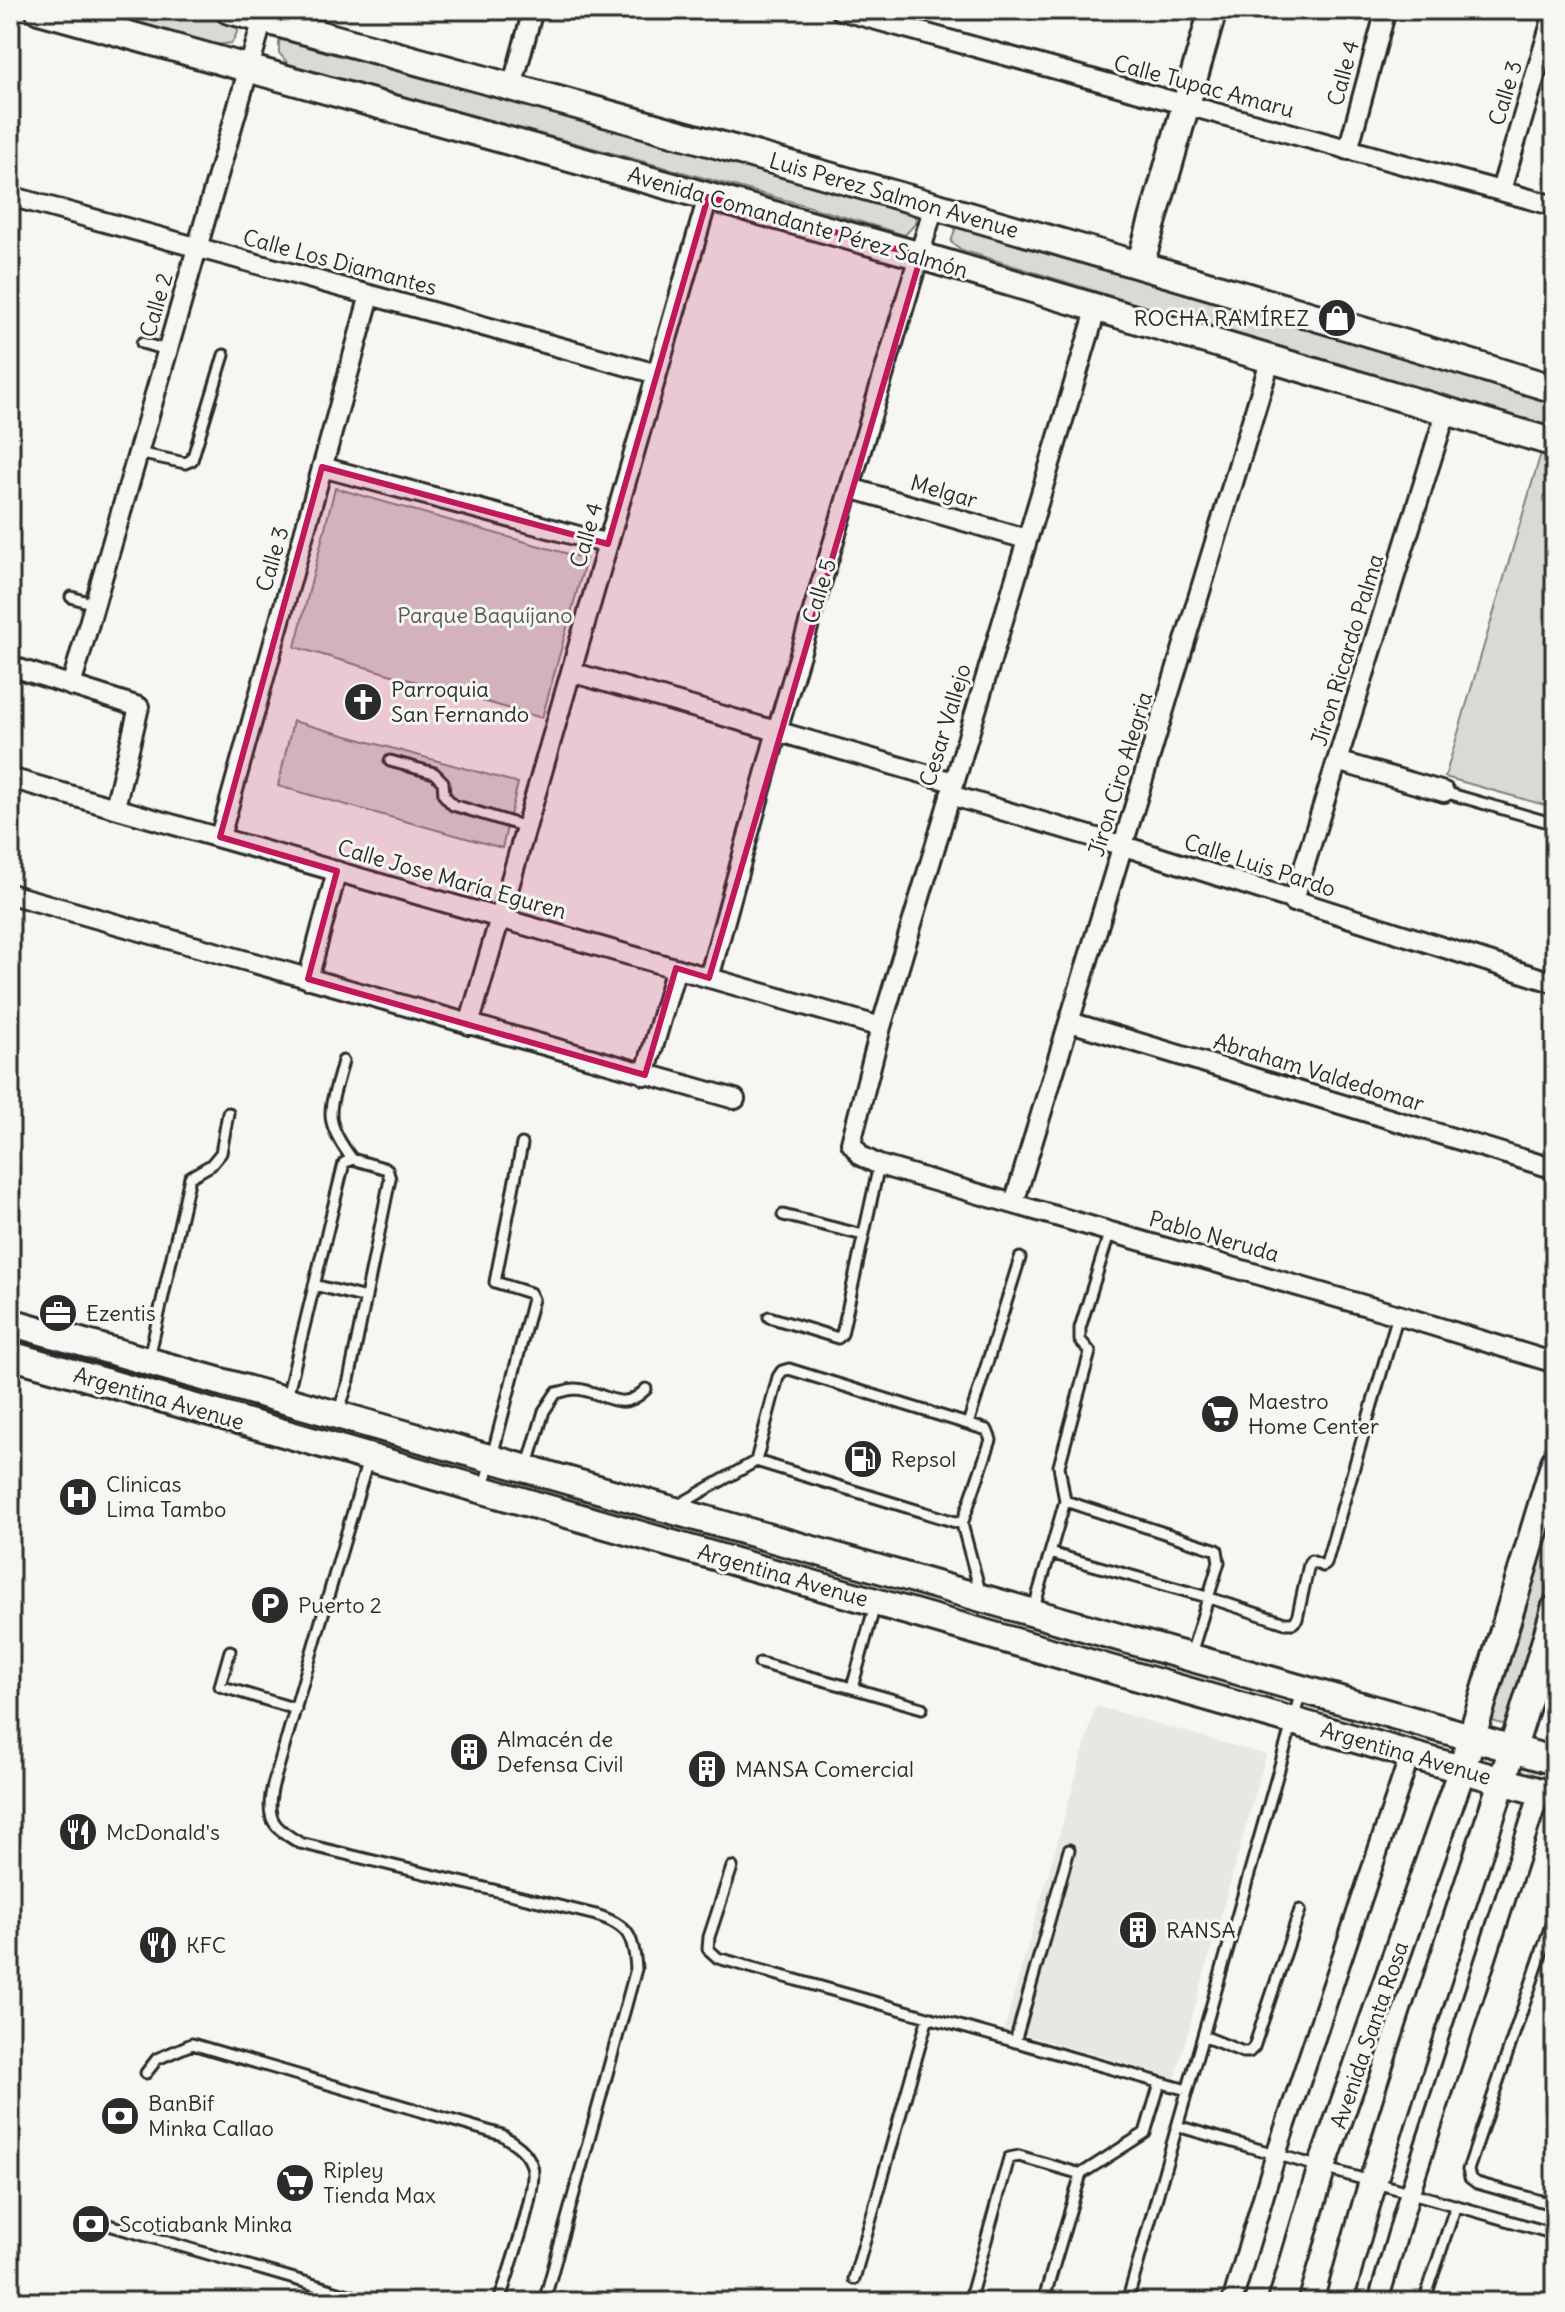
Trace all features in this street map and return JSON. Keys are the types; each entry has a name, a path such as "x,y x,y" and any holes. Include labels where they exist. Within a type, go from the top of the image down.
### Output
{"main road":[{"name":"Avenida Comandante Pérez Salmón","path":"39,10 921,256 1555,443"},
{"name":"Luis Perez Salmon Avenue","path":"229,10 934,206 1555,389"},
{"path":"1140,265 1213,10"},
{"name":"Argentina Avenue","path":"10,1322 1555,1761"},
{"name":"Argentina Avenue","path":"10,1355 1548,1794"},
{"name":"Avenida Santa Rosa","path":"1282,2302 1322,2167 1462,1769 1555,1462"},
{"path":"1339,2302 1372,2181 1504,1781 1555,1609"}],"street":[{"path":"512,87 533,10"},
{"name":"Calle Tupac Amaru","path":"840,10 1555,206"},
{"name":"Calle 4","path":"1348,150 1386,10"},
{"name":"Calle 3","path":"1501,190 1555,10"},
{"name":"Calle 2","path":"71,686 263,19"},
{"name":"Calle Los Diamantes","path":"10,196 657,374"},
{"name":"Calle 4","path":"469,1025 708,197"},
{"name":"Calle 5","path":"709,978 777,731 934,206"},
{"name":"Calle 3","path":"220,837 370,295"},
{"name":"Cesar Vallejo","path":"861,1156 851,1143 881,1027 1097,307"},
{"name":"Jíron Ciro Alegria","path":"1014,1203 1271,358"},
{"name":"Jíron Ricardo Palma","path":"1293,902 1446,412"},
{"path":"322,467 608,544"},
{"name":"Melgar","path":"850,488 1026,539"},
{"path":"10,666 139,707 115,807"},
{"name":"Calle Luis Pardo","path":"571,672 777,731 1293,902 1555,983"},
{"path":"1337,761 1444,792"},
{"name":"Calle Jose María Eguren","path":"10,778 881,1027"},
{"path":"308,979 337,871"},
{"path":"10,894 735,1099"},
{"path":"645,1075 676,968"},
{"name":"Abraham Valdedomar","path":"1070,1022 1555,1169"},
{"name":"Pablo Neruda","path":"861,1156 879,1165 1555,1363"},
{"path":"1232,2302 1276,2154 1410,1755"},
{"path":"1378,2302 1410,2192 1548,1794"}],"lane":[{"path":"142,343 167,350"},
{"path":"138,453 185,463 192,460 224,355"},
{"path":"71,597 94,604"},
{"path":"390,761 434,773 443,782 444,795 453,805 526,827"},
{"path":"1444,792 1555,824"},
{"path":"338,1415 349,1380 390,1173 387,1169 352,1159 335,1137 329,1118 343,1061"},
{"path":"148,1361 190,1177 211,1165 221,1153 228,1113"},
{"path":"483,1490 533,1299 530,1293 495,1282 522,1144"},
{"path":"286,1400 340,1174 344,1163 352,1159"},
{"path":"769,1317 838,1338 844,1329 879,1165"},
{"path":"783,1215 863,1235"},
{"path":"1032,1612 1065,1501 1059,1466 1090,1352 1080,1340 1080,1328 1110,1231"},
{"path":"968,1424 1020,1258"},
{"path":"314,1285 366,1298"},
{"path":"1050,1553 1293,1623 1297,1619 1309,1564 1311,1561 1323,1566 1326,1564 1398,1315"},
{"path":"670,1509 756,1461 778,1377 782,1371 789,1369 987,1430 991,1440 962,1524 982,1598"},
{"path":"526,1469 544,1411 556,1393 576,1389 621,1402 636,1399 646,1389"},
{"path":"369,1457 269,1803 271,1819 280,1832 300,1843 596,1915 616,1922 629,1934 635,1949 636,1969 544,2302"},
{"path":"756,1461 962,1524"},
{"path":"1065,1501 1217,1550 1219,1562 1191,1657"},
{"path":"852,1688 876,1602"},
{"path":"230,1651 220,1686 296,1709"},
{"path":"760,1663 922,1708"},
{"path":"1127,2302 1302,1689"},
{"path":"1015,2042 1069,1850"},
{"path":"732,1867 709,1937 708,1949 718,1958 1187,2090"},
{"path":"1203,2036 1243,2052 1249,2052 1254,2047 1300,1910"},
{"path":"1555,1913 1468,2170 1470,2178 1477,2183 1555,2205"},
{"path":"854,2279 928,2017"},
{"path":"146,2073 157,2059 192,2044 502,2135 524,2149 533,2168 532,2190 499,2302"},
{"path":"1043,2302 1081,2174 1145,2133 1160,2083"},
{"path":"1177,2126 1555,2234"},
{"path":"969,2302 1009,2158 1019,2156 1081,2174"},
{"path":"1424,2302 1456,2205"},
{"path":"102,2223 373,2302"}],"highlighted area":[{"path":"708,197 921,256 709,978 676,968 645,1075 308,979 337,871 220,837 322,467 608,544"}],"shaded area":[{"name":"RANSA","path":"1096,1706 1266,1755 1175,2078 1004,2029"}],"green space":[{"path":"90,10 209,10 231,16 238,30 232,43 215,45"},
{"path":"294,33 914,205 916,223 905,235 290,66 279,53 279,41"},
{"path":"957,223 976,223 1555,402 1555,433 962,250 951,242"},
{"path":"1541,453 1555,457 1555,808 1445,777"},
{"name":"Parque Baquíjano","path":"335,488 586,559 542,718 295,647"},
{"path":"293,721 518,783 502,848 278,786"},
{"path":"1555,1482 1555,1562 1505,1725 1483,1718"}],"place":[{"name":"ROCHA RAMÍREZ","path":"1337,318"},
{"name":"Parroquia San Fernando","path":"363,702"},
{"name":"Ezentis","path":"58,1313"},
{"name":"Maestro Home Center","path":"1220,1414"},
{"name":"Repsol","path":"863,1459"},
{"name":"Clinicas Lima Tambo","path":"78,1497"},
{"name":"Puerto 2","path":"270,1605"},
{"name":"Almacén de Defensa Civil","path":"469,1752"},
{"name":"MANSA Comercial","path":"707,1769"},
{"name":"McDonald's","path":"78,1832"},
{"name":"RANSA","path":"1138,1930"},
{"name":"KFC","path":"158,1945"},
{"name":"BanBif Minka Callao","path":"120,2116"},
{"name":"Ripley Tienda Max","path":"295,2183"},
{"name":"Scotiabank Minka","path":"91,2224"}]}
